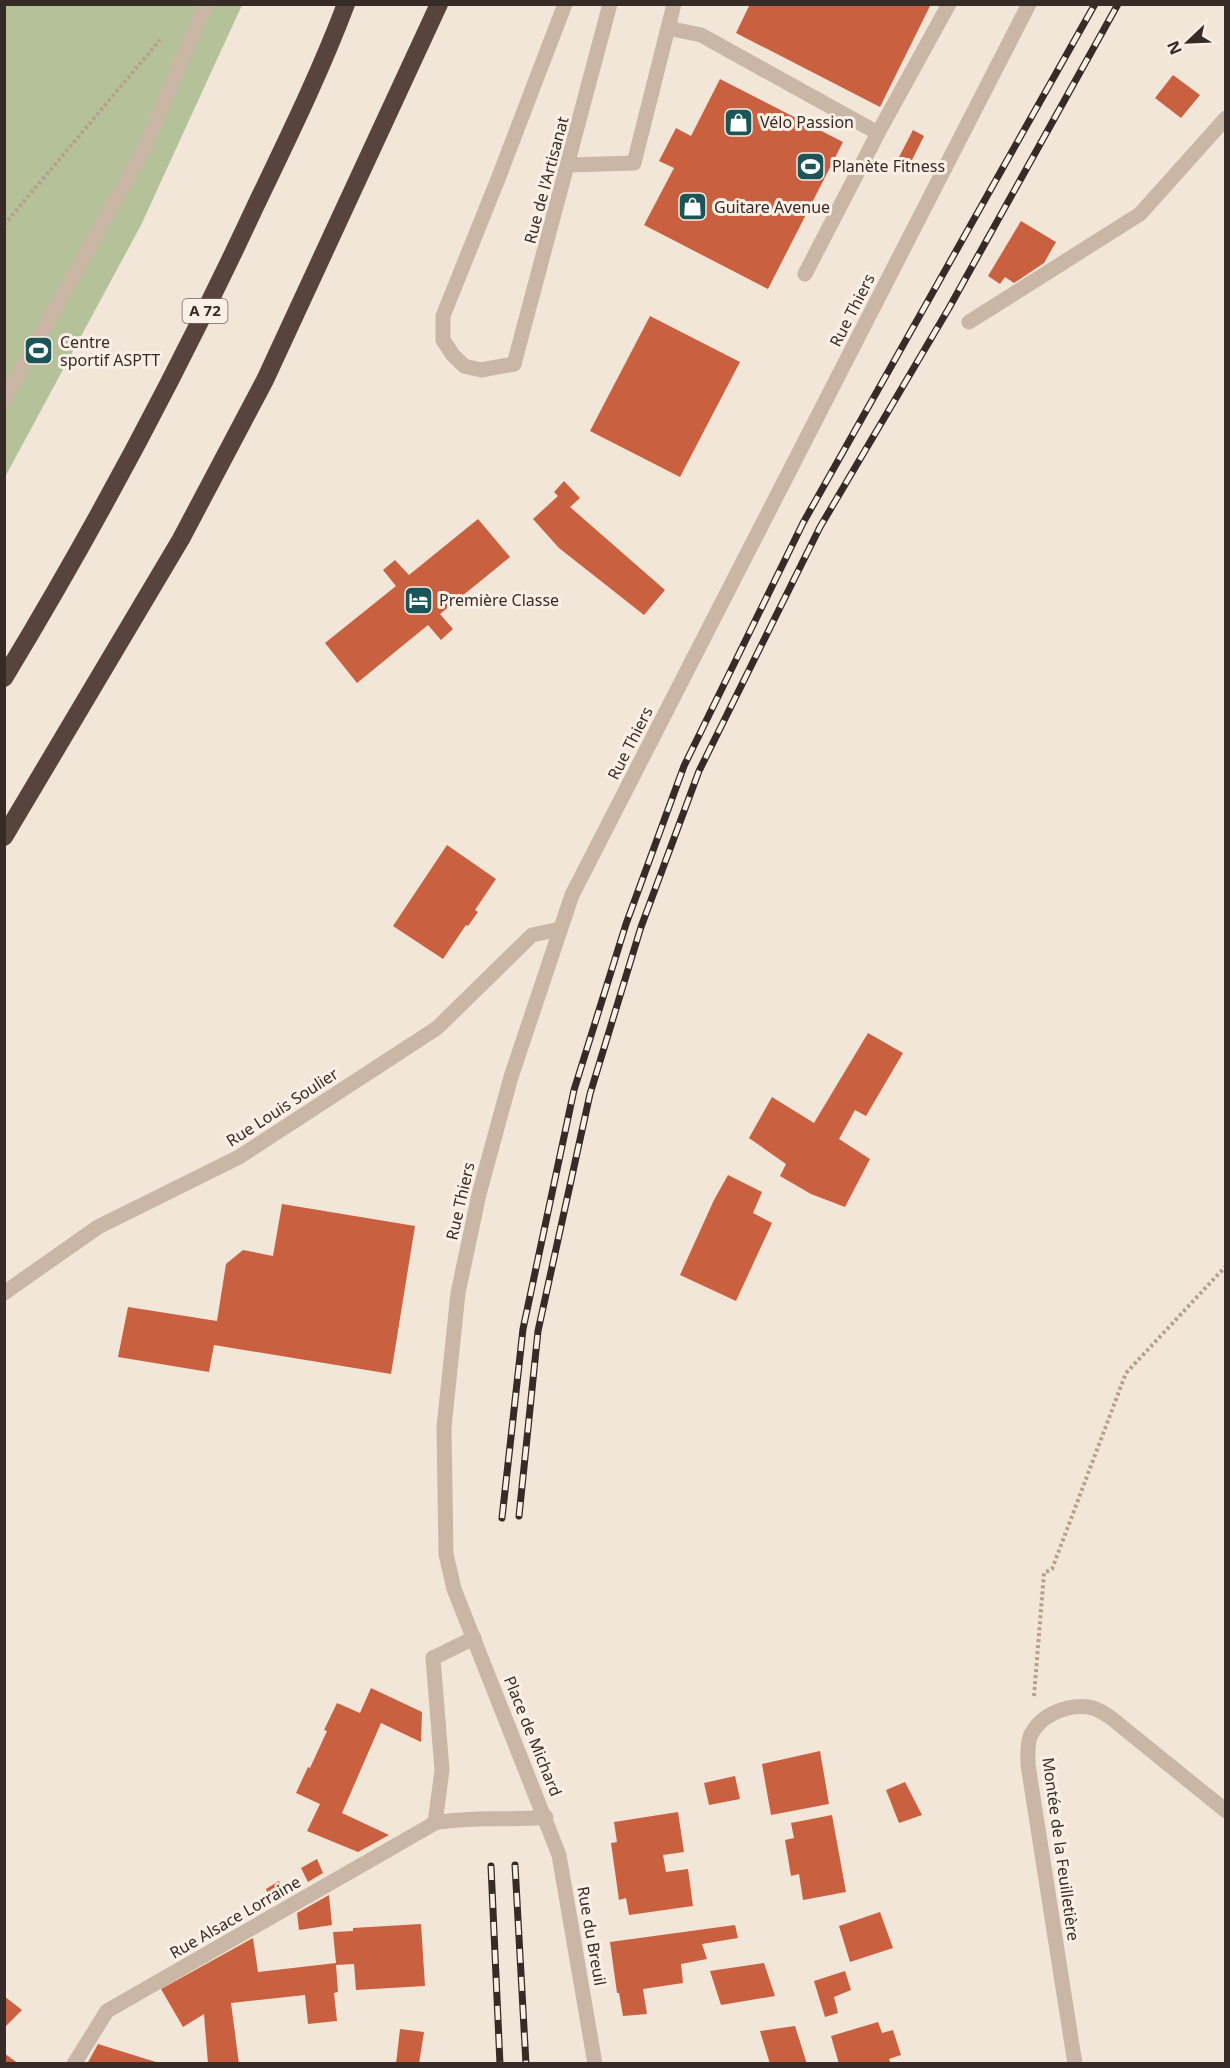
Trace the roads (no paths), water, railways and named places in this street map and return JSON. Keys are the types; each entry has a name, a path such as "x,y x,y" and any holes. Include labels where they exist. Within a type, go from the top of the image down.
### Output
{"highway":[{"name":"A 72","path":"4,678 47,608 134,451 220,282 285,145 346,4"},
{"path":"4,837 181,539 266,380 439,4"}],"street":[{"path":"4,400 144,149 206,4"},
{"name":"Rue de l'Artisanat","path":"565,4 443,316 443,340 464,366 481,370 514,364 569,165 610,4"},
{"path":"569,165 634,163 674,4"},
{"path":"805,274 878,133 949,4"},
{"name":"Rue Thiers","path":"446,1554 444,1427 458,1293 479,1194 511,1077 560,929 573,895 1029,4"},
{"path":"668,28 701,35 878,133"},
{"path":"969,322 1140,214 1226,118"},
{"name":"Rue Louis Soulier","path":"4,1293 98,1227 239,1157 407,1048 437,1028 532,935 560,929"},
{"name":"Place de Michard","path":"435,1823 460,1818 519,1820 546,1817 454,1589 446,1554"},
{"path":"435,1823 442,1770 433,1658 474,1638"},
{"name":"Montée de la Feuilletière","path":"1075,2064 1028,1765 1030,1738 1038,1724 1059,1711 1075,1707 1092,1707 1110,1717 1226,1811"},
{"name":"Rue du Breuil","path":"546,1817 559,1855 595,2064"},
{"name":"Rue Alsace Lorraine","path":"74,2064 106,2011 435,1823"}],"railway":[{"path":"502,1518 523,1329 574,1090 626,924 684,766 803,523 1095,4"},
{"path":"519,1516 538,1331 590,1094 641,927 699,771 820,527 949,308 1118,4"},
{"path":"515,1865 526,2064"},
{"path":"491,1866 500,2064"}],"place":[{"name":"Vélo Passion","path":"739,122"},
{"name":"Planète Fitness","path":"811,166"},
{"name":"Guitare Avenue","path":"693,207"},
{"name":"Centre sportif ASPTT","path":"39,351"},
{"name":"Première Classe","path":"418,600"}]}
